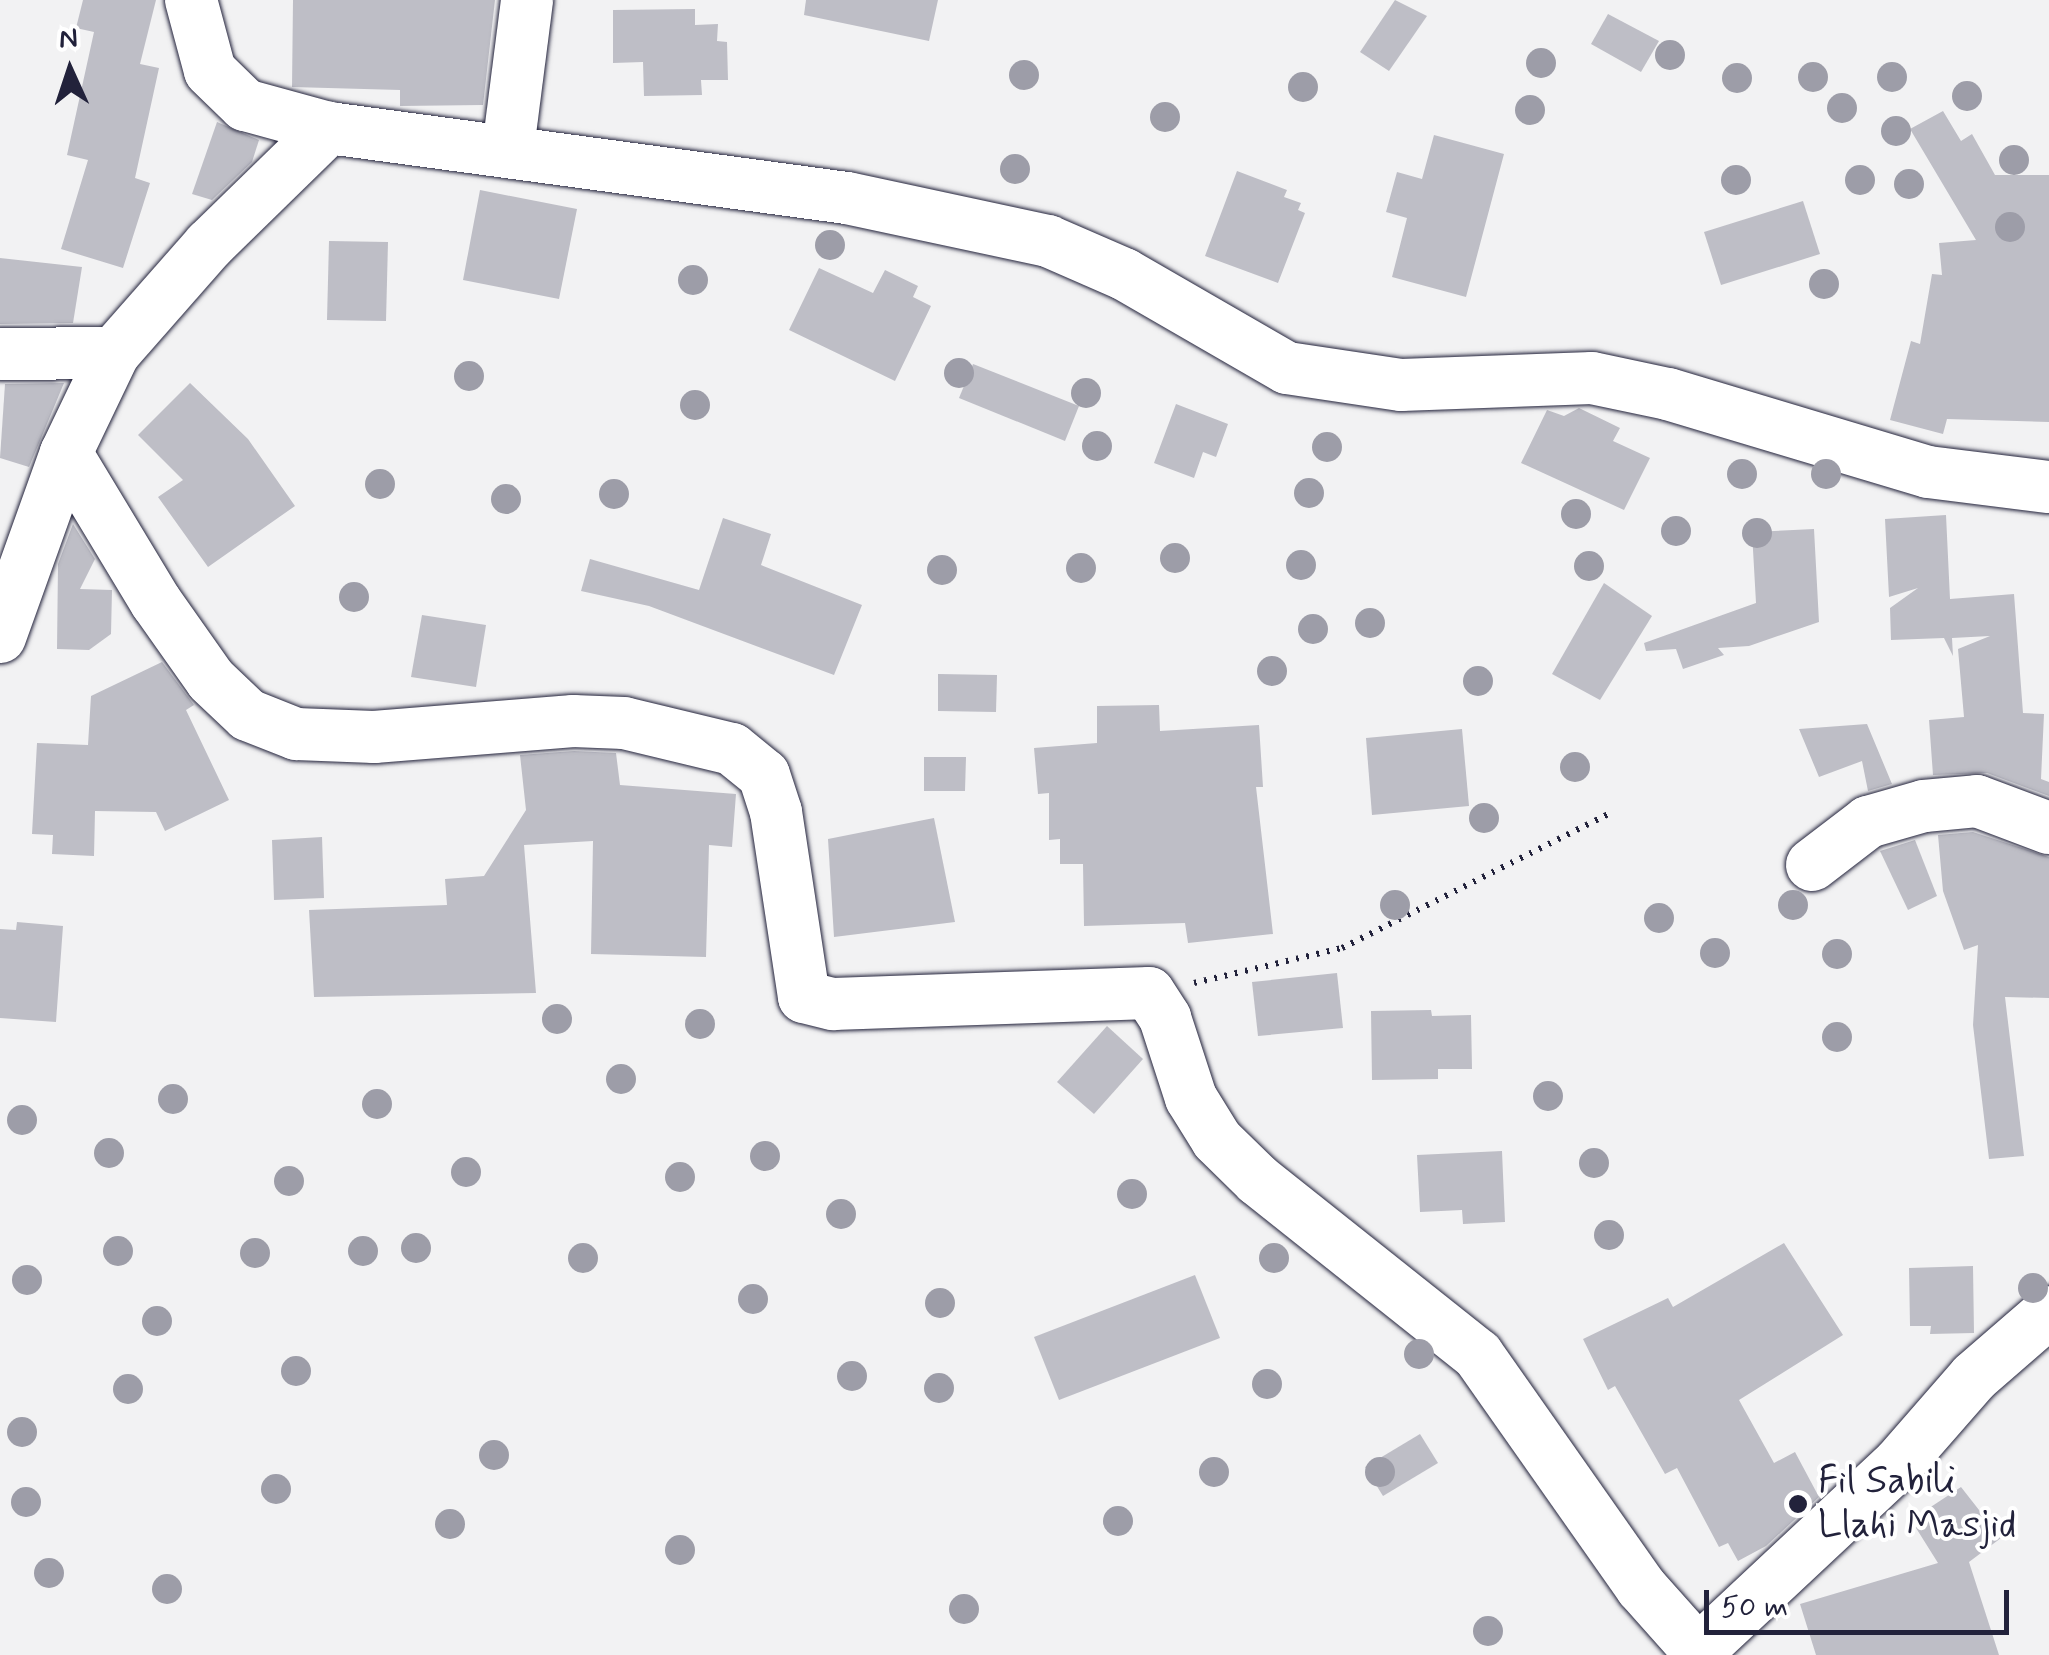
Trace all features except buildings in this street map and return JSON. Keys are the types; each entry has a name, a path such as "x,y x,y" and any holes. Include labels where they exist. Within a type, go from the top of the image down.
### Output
{"street":[{"path":"191,0 210,71 244,106 329,128 508,149 846,198 1048,241 1124,274 1287,368 1400,385 1592,378 1668,394 1928,472 2049,487"},
{"path":"508,149 527,0"},
{"path":"0,637 66,454 114,353 209,246 329,128"},
{"path":"0,354 114,353"},
{"path":"66,454 156,602 211,680 248,715 296,734 374,737 573,721 624,723 732,749 764,774 776,812 804,997 832,1004 1149,993 1165,1018 1191,1098 1218,1140 1258,1180 1478,1355 1641,1588 1696,1653 1898,1464 1974,1377 2049,1312"},
{"path":"1812,864 1868,822 1924,806 1977,801 2049,828"}],"path":[{"path":"1149,993 1342,948 1610,814"}],"place":[{"name":"Fil Sabili Llahi Masjid","path":"1798,1504"}]}
